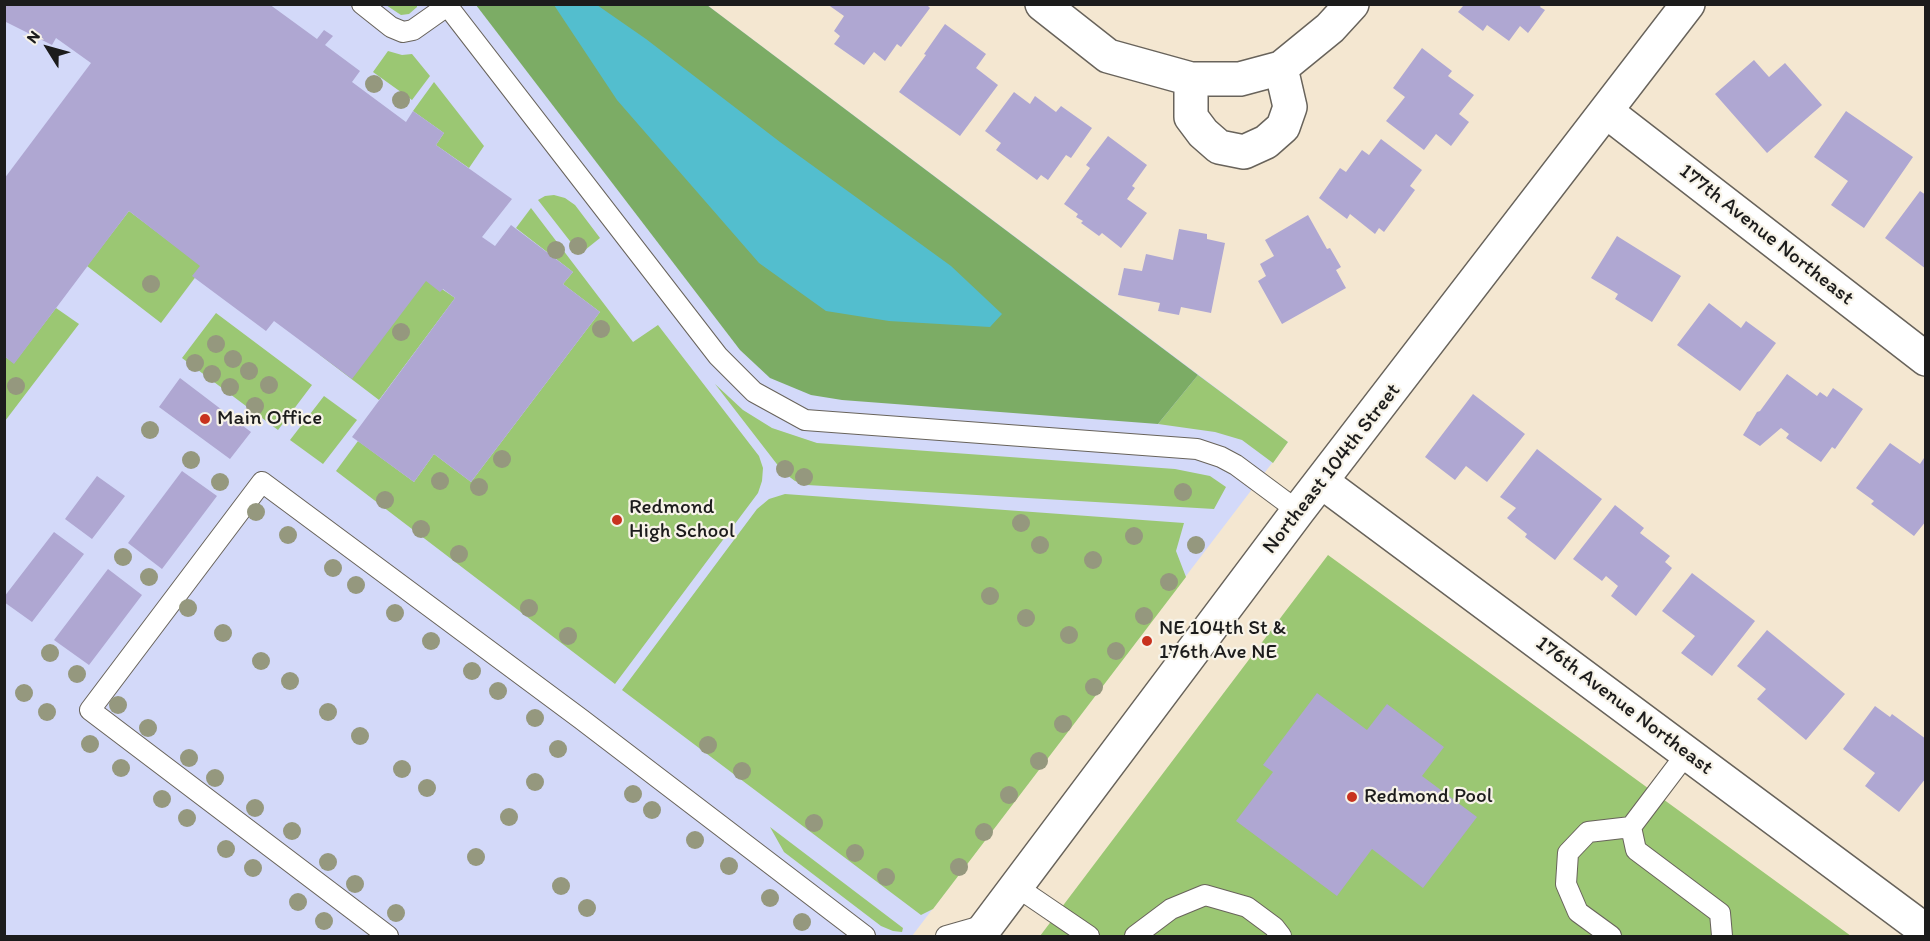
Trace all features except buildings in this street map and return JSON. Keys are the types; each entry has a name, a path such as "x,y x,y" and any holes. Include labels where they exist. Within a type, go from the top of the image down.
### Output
{"street":[{"path":"1042,4 1108,56 1191,79 1240,79 1281,68 1330,28 1352,4"},
{"name":"Northeast 104th Street","path":"983,930 1299,511 1688,4"},
{"path":"1191,79 1191,117 1203,133 1219,147 1244,152 1266,142 1283,127 1290,107 1281,68"},
{"name":"177th Avenue Northeast","path":"1607,112 1926,359"},
{"name":"176th Avenue Northeast","path":"1322,482 1926,931"}],"lane":[{"path":"362,4 391,27 403,32 413,30 446,5 718,356 754,392 806,420 1197,449 1236,465 1299,511"},
{"path":"388,936 90,710 262,482 581,719 865,936"},
{"path":"1611,936 1578,912 1566,884 1568,853 1588,832 1631,827 1687,753"},
{"path":"1631,827 1636,850 1720,913 1722,936"},
{"path":"1017,887 1089,936"},
{"path":"1135,936 1170,909 1205,895 1247,907 1274,927 1281,936"},
{"path":"946,936 983,930"}],"shaded area":[{"name":"Redmond High School","path":"5,5 707,5 1288,442 912,936 5,936"}],"green space":[{"path":"386,5 417,5 417,7 409,14 401,15"},
{"path":"476,5 707,5 1198,375 1158,424 842,400 811,395 770,378 740,350"},
{"path":"388,51 402,55 412,54 430,76 412,100 373,72"},
{"path":"434,82 484,146 469,168 436,145 444,133 413,111"},
{"path":"554,195 565,198 575,205 600,238 580,254 538,200"},
{"path":"531,208 633,342 658,325 759,456 763,468 758,493 615,684 336,471 358,441 414,482 434,454 471,482 600,312 563,284 573,272 516,228"},
{"path":"129,211 203,267 161,323 87,266"},
{"path":"394,256 455,298 379,400 320,355"},
{"path":"56,308 79,324 5,421 4,356 14,363"},
{"path":"216,313 312,385 278,430 182,358"},
{"path":"1198,375 1288,442 1273,463 1242,440 1215,432 1158,424"},
{"path":"715,384 743,410 772,428 817,443 1175,469 1210,476 1226,487 1214,509 807,485 795,481 783,472"},
{"path":"324,396 357,420 323,464 290,440"},
{"path":"785,494 1184,523 1176,551 1186,577 933,909 921,915 622,690 757,509 769,499"},
{"path":"1328,555 1851,936 1040,936"},
{"path":"770,827 903,928 902,932 881,926 784,852"}],"water":[{"path":"554,5 597,5 951,266 1002,314 990,327 889,321 826,311 759,263 617,100"}],"place":[{"name":"Main Office","path":"205,419"},
{"name":"Redmond High School","path":"617,520"},
{"name":"NE 104th St & 176th Ave NE","path":"1147,641"},
{"name":"Redmond Pool","path":"1352,797"}]}
